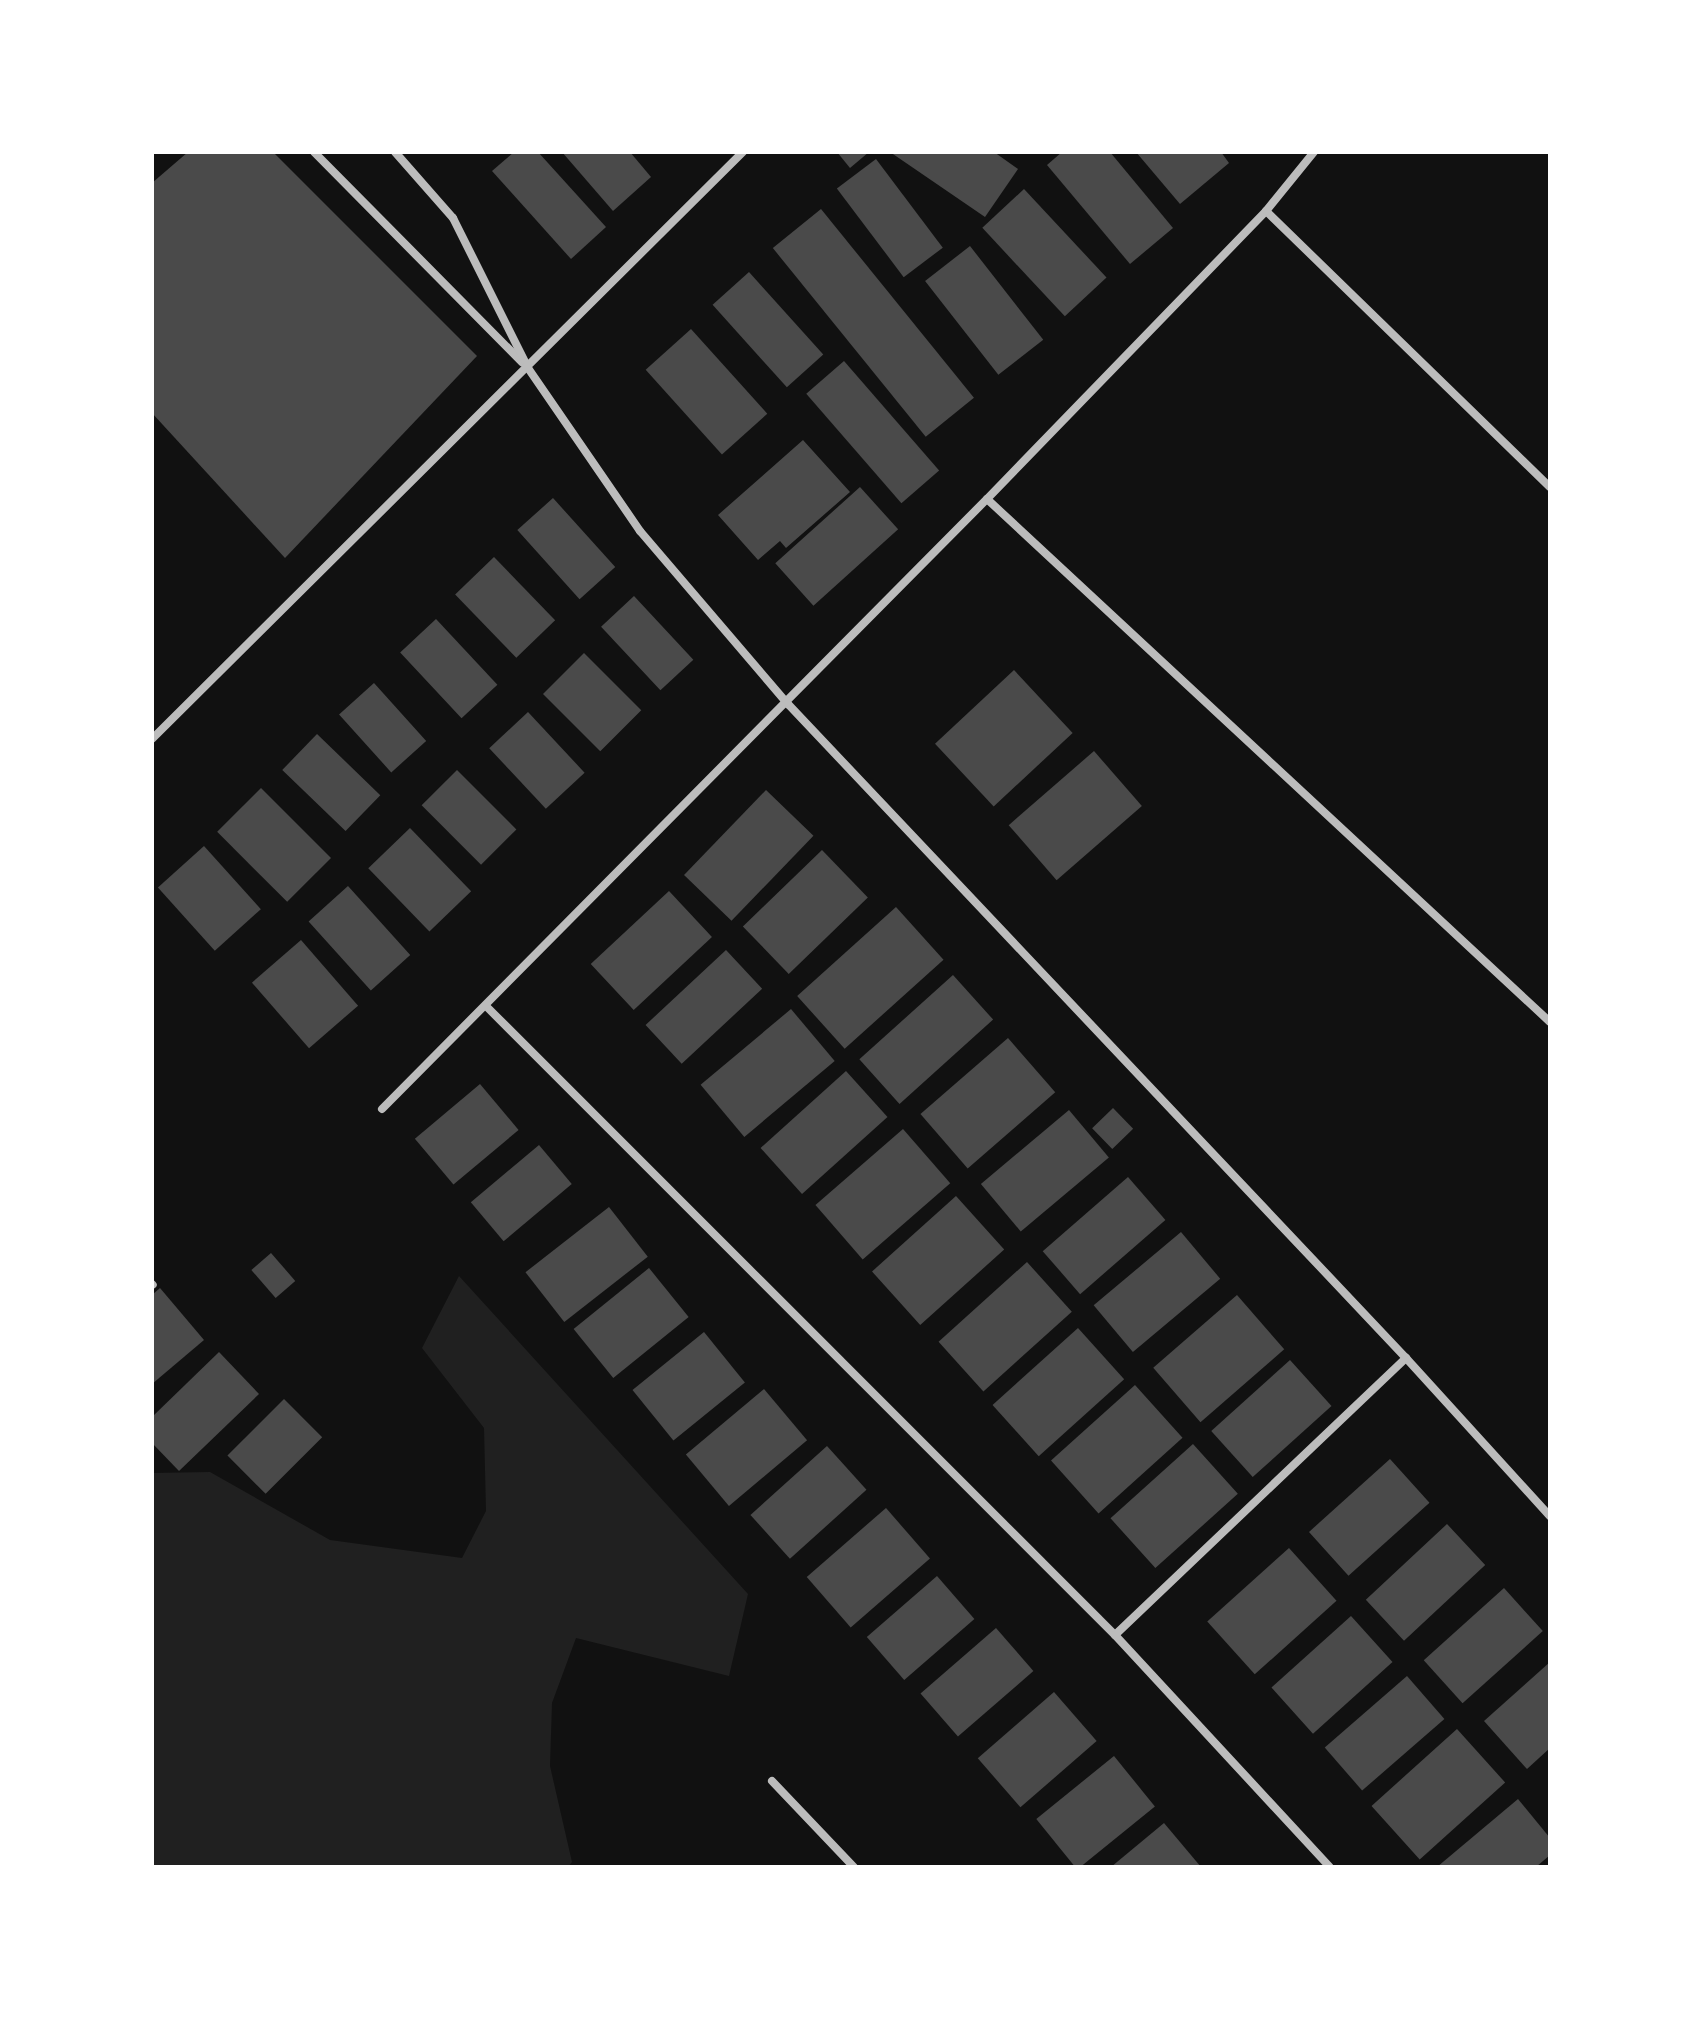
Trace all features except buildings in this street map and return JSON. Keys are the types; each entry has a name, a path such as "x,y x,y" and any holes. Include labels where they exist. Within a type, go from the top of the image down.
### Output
{"street":[{"path":"314,152 528,368"},
{"path":"395,152 453,218 528,368 640,531 788,704 1406,1358 1550,1516"},
{"path":"152,739 743,152"},
{"path":"382,1109 788,704 1266,211 1314,152"},
{"path":"1266,211 1550,487"},
{"path":"987,499 1550,1022"},
{"path":"486,1006 1115,1635 1330,1867"},
{"path":"1115,1635 1406,1358"},
{"path":"772,1781 854,1867"}],"shaded area":[{"path":"459,1276 748,1594 729,1676 576,1638 552,1703 550,1766 572,1862 568,1867 152,1867 152,1473 210,1472 330,1540 462,1558 486,1511 484,1428 422,1348"}]}
